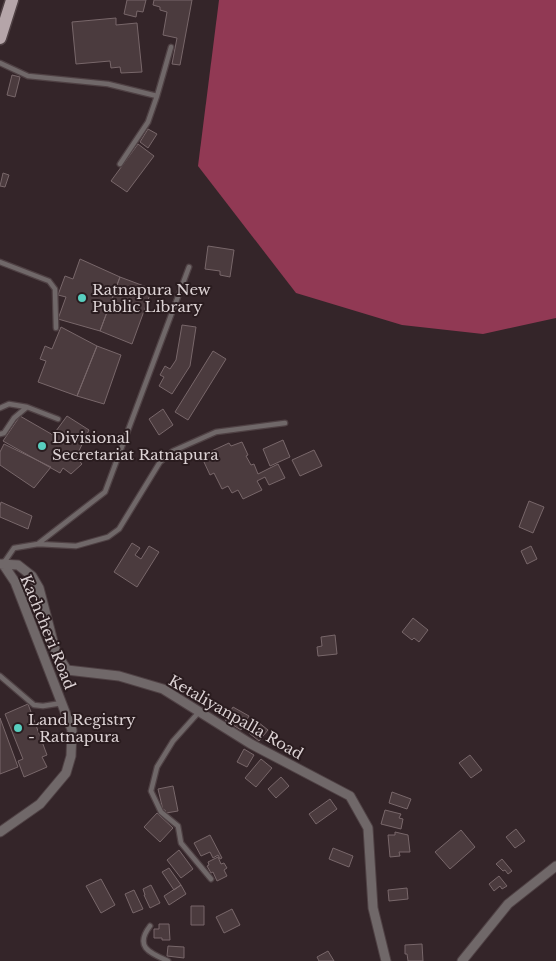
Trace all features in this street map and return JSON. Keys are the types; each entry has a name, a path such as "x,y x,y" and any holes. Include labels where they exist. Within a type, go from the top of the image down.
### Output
{"main road":[{"path":"0,38 12,0"}],"street":[{"name":"Kachcheri Road","path":"0,832 40,804 66,773 72,756 72,730 16,582 1,564"},
{"name":"Ketaliyanpalla Road","path":"1,564 18,565 32,576 39,588 56,653 67,670 118,676 163,689 251,744 350,796 368,828 373,908 386,961"},
{"path":"462,961 508,904 556,866"}],"lane":[{"path":"120,164 148,122 170,47"},
{"path":"0,63 28,76 108,84 157,96"},
{"path":"0,262 49,281 55,289 56,328"},
{"path":"38,544 105,492 189,267"},
{"path":"0,408 9,404 58,419"},
{"path":"0,434 4,433 14,418 27,408"},
{"path":"1,564 14,548 38,544 76,546 108,537 120,529 160,462 173,450 216,432 285,423"},
{"path":"0,676 34,705 43,706 62,703"},
{"path":"199,712 173,741 157,767 152,790 161,812 178,826 181,843 211,879"},
{"path":"150,926 144,934 144,944 150,954 168,961"}],"shaded area":[{"path":"219,0 556,0 556,318 483,334 402,325 296,293 198,166"}],"building":[{"path":"127,0 146,0 143,12 137,11 136,17 124,14"},
{"path":"154,0 192,0 180,65 172,64 177,38 163,35 167,12 153,5"},
{"path":"116,18 116,25 137,23 142,72 121,73 120,67 111,68 110,61 76,64 72,22"},
{"path":"12,75 20,77 15,97 7,95"},
{"path":"148,129 157,134 148,148 140,142"},
{"path":"138,144 154,156 127,192 111,181"},
{"path":"3,173 9,175 5,187 0,186"},
{"path":"208,246 234,250 230,277 220,275 220,271 205,269"},
{"path":"80,259 120,277 100,331 58,319 66,297 58,295 65,276 73,279"},
{"path":"120,277 152,289 132,344 100,331"},
{"path":"182,325 196,327 190,366 172,394 159,386 164,377 160,375 165,366 170,369 176,360"},
{"path":"61,327 97,346 77,396 38,382 46,361 40,359 45,346 52,349"},
{"path":"97,346 121,355 104,404 77,396"},
{"path":"213,351 226,359 188,420 175,412"},
{"path":"163,409 173,425 159,435 149,419"},
{"path":"20,416 53,435 67,416 89,430 76,457 82,464 71,474 63,468 60,473 3,441"},
{"path":"283,440 290,457 270,466 263,449"},
{"path":"242,442 248,455 246,456 251,465 254,464 258,474 278,464 285,478 269,485 265,477 257,481 262,490 243,499 238,490 232,493 228,486 222,489 214,473 210,475 204,462 208,460 205,454 229,443 231,446"},
{"path":"4,444 51,467 34,488 0,465 0,452"},
{"path":"314,450 322,466 300,476 292,460"},
{"path":"529,501 544,507 533,533 519,527"},
{"path":"1,502 32,516 28,529 0,517"},
{"path":"132,543 140,548 135,555 141,559 149,546 159,552 137,587 114,572"},
{"path":"531,546 537,559 527,564 521,551"},
{"path":"413,618 428,630 419,642 414,638 412,640 402,632"},
{"path":"335,635 337,654 318,656 317,647 322,646 321,637"},
{"path":"28,704 47,755 42,757 47,767 24,777 18,761 23,759 5,714"},
{"path":"233,707 249,716 241,730 225,720"},
{"path":"0,718 18,767 0,774"},
{"path":"258,722 268,730 259,741 249,733"},
{"path":"244,749 254,755 247,767 237,762"},
{"path":"470,755 482,770 471,778 459,763"},
{"path":"261,759 272,768 256,787 245,778"},
{"path":"281,777 289,786 276,798 268,789"},
{"path":"173,786 178,811 166,813 163,810 158,789"},
{"path":"392,792 411,799 407,809 389,803"},
{"path":"330,799 337,809 316,824 309,814"},
{"path":"385,810 401,814 399,818 403,819 401,829 381,824"},
{"path":"157,813 173,828 160,842 144,827"},
{"path":"516,829 525,841 515,848 506,837"},
{"path":"461,830 475,847 450,869 435,852"},
{"path":"395,832 408,835 410,852 399,852 400,856 390,857 388,835 395,835"},
{"path":"210,835 222,858 220,859 218,855 213,858 210,852 201,856 194,843"},
{"path":"333,848 353,856 349,867 329,859"},
{"path":"179,850 193,869 181,878 167,860"},
{"path":"218,857 221,864 224,863 227,868 224,870 227,876 217,881 213,872 211,873 207,866 209,865 208,862"},
{"path":"502,859 512,871 508,874 496,864"},
{"path":"169,868 181,885 174,890 162,872"},
{"path":"499,876 507,886 502,889 500,886 494,891 489,884"},
{"path":"101,879 115,905 101,913 86,886"},
{"path":"151,885 160,903 150,908 143,889"},
{"path":"181,885 186,894 169,905 164,896"},
{"path":"407,888 408,899 389,901 388,890"},
{"path":"134,890 143,909 133,913 125,894"},
{"path":"191,906 204,906 204,925 191,925"},
{"path":"232,909 240,925 224,933 216,917"},
{"path":"159,924 169,924 170,940 154,938 154,929 159,929"},
{"path":"422,944 423,961 408,961 407,954 405,954 405,945"},
{"path":"168,946 184,947 184,958 167,956"},
{"path":"328,951 334,961 319,961 317,957"}],"place":[{"name":"Ratnapura New Public Library","path":"82,298"},
{"name":"Divisional Secretariat Ratnapura","path":"42,446"},
{"name":"Land Registry - Ratnapura","path":"18,728"}]}
